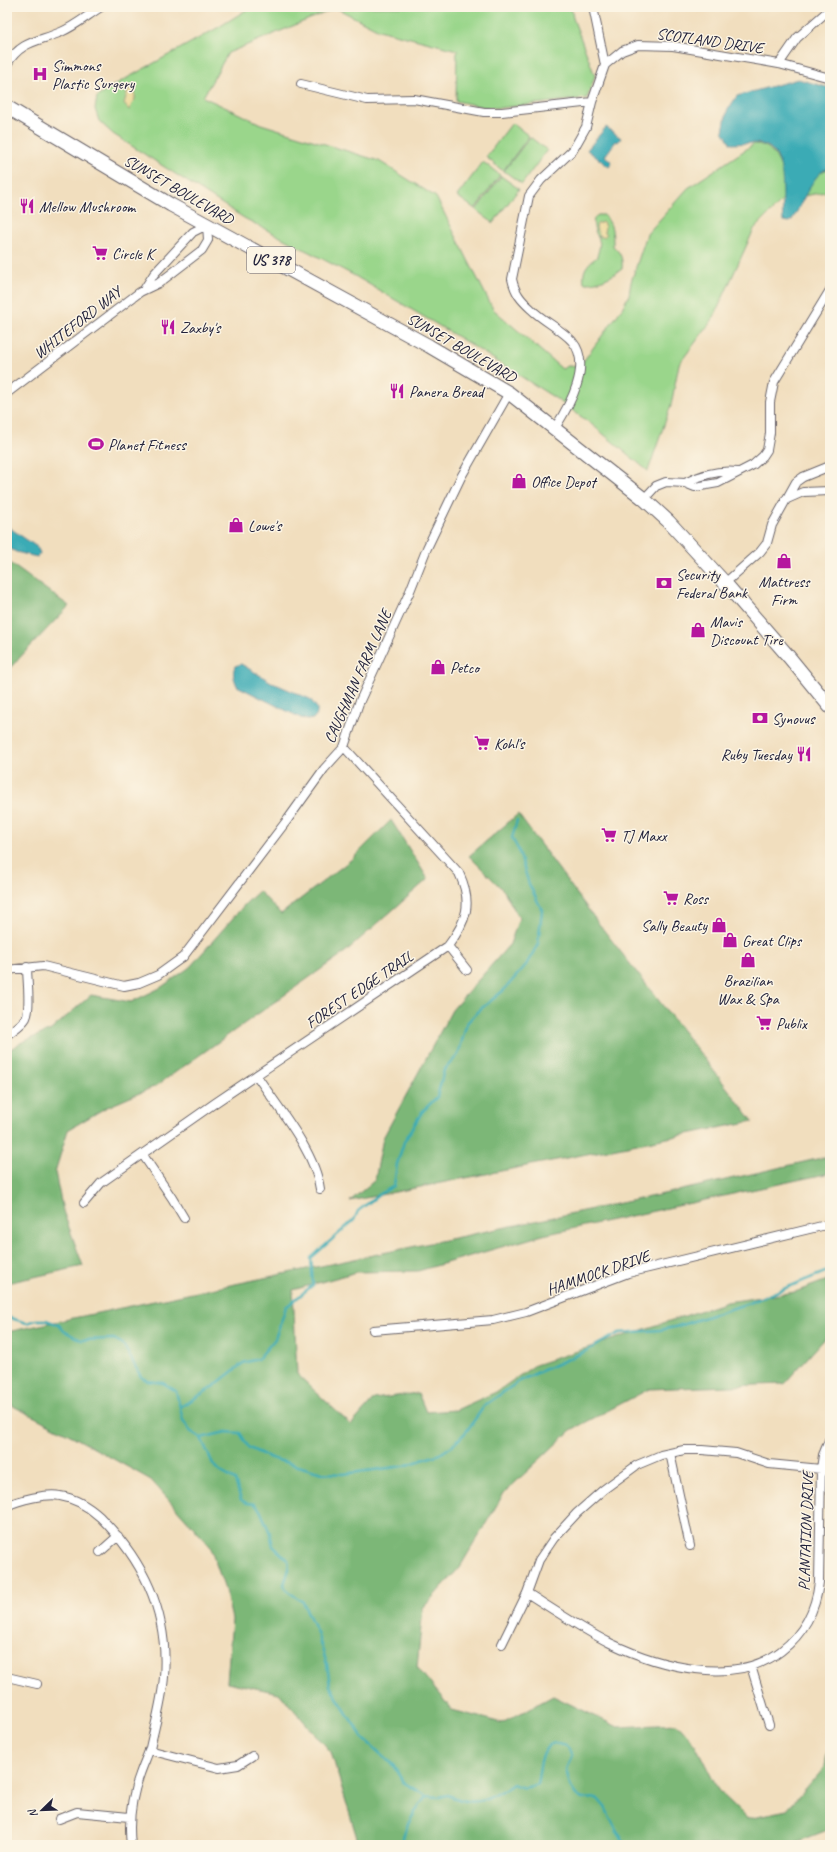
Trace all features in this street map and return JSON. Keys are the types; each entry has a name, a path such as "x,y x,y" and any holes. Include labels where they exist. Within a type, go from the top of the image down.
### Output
{"main road":[{"name":"SUNSET BOULEVARD","path":"7,107 207,225 429,346 509,394 555,428 644,499 668,521 726,583 830,707"}],"street":[{"path":"7,64 13,54 27,43 62,32 101,7"},
{"path":"555,428 572,399 581,368 578,354 572,341 537,315 520,299 515,290 512,279 529,196 541,180 573,150 586,127 592,102 605,65 593,7"},
{"path":"780,64 798,38 830,9"},
{"name":"SCOTLAND DRIVE","path":"605,65 631,47 652,44 674,46 780,64 830,78"},
{"path":"301,84 367,100 414,99 484,112 502,112 592,102"},
{"name":"WHITEFORD WAY","path":"7,393 145,288 159,283 202,250 208,240 207,225 193,232 154,274 145,288"},
{"path":"644,499 656,486 666,482 685,483 695,487 711,485 724,480 753,465 767,450 770,433 770,402 774,382 830,290"},
{"name":"CAUGHMAN FARM LANE","path":"7,970 42,966 124,986 139,983 158,975 183,957 324,769 344,747 359,703 410,591 426,548 461,477 509,394"},
{"path":"726,583 760,552 767,543 772,525 796,482 803,477 830,466"},
{"path":"685,483 697,476 712,472 738,472"},
{"path":"785,500 803,492 830,491"},
{"name":"FOREST EDGE TRAIL","path":"84,1203 101,1183 448,946 461,927 466,915 467,898 465,886 460,873 344,747"},
{"path":"448,946 467,970"},
{"path":"7,1035 18,1027 26,1018 29,998 27,967"},
{"path":"257,1076 307,1151 318,1175 320,1189"},
{"path":"143,1155 184,1218"},
{"name":"HAMMOCK DRIVE","path":"373,1330 493,1320 526,1312 628,1273 830,1224"},
{"name":"PLANTATION DRIVE","path":"527,1593 611,1643 649,1658 695,1669 717,1671 751,1666 771,1658 792,1642 807,1622 814,1607 820,1582 821,1469 823,1455 830,1438"},
{"path":"502,1644 527,1593 539,1560 554,1538 577,1513 623,1474 653,1457 670,1453 719,1450 736,1453 769,1464 821,1469"},
{"path":"670,1453 690,1546"},
{"path":"7,1506 14,1502 28,1499 59,1495 87,1507 118,1536 140,1568 157,1608 164,1652 163,1682 149,1750 139,1775 129,1817 131,1845"},
{"path":"100,1552 118,1536"},
{"path":"751,1666 769,1725"},
{"path":"7,1677 36,1684"},
{"path":"149,1750 220,1768 238,1765 252,1756"},
{"path":"59,1819 76,1812 129,1817"}],"green space":[{"path":"251,7 571,7 573,18 595,76 587,98 500,108 484,107 456,101 457,50 379,30 336,8 228,53 203,97 261,124 379,161 436,197 493,309 562,369 568,366 579,367 621,310 629,295 631,282 647,234 688,188 754,144 760,144 768,148 774,154 781,167 821,172 830,168 830,191 783,200 754,229 713,319 679,364 671,405 648,471 590,423 555,398 468,343 355,276 244,218 113,134 99,121 95,109 97,97 111,87 219,27"},
{"path":"512,123 529,136 503,171 486,157"},
{"path":"530,137 547,150 522,184 504,171"},
{"path":"483,162 500,175 475,209 457,196"},
{"path":"501,176 519,189 493,223 476,210"},
{"path":"598,215 604,215 611,226 613,233 613,246 621,256 622,269 604,279 584,283 586,268 590,262 597,257 599,248 600,242 594,225 594,218"},
{"path":"7,561 69,606 7,671"},
{"path":"518,814 599,924 753,1121 350,1201 375,1180 383,1138 452,1010 510,944 519,918 504,891 469,856"},
{"path":"391,820 428,879 344,953 156,1086 105,1108 68,1130 55,1172 63,1211 83,1266 7,1283 7,1051 22,1042 51,1030 91,995 131,1002 160,988 190,967 246,903 259,891 281,914 352,859"},
{"path":"830,1156 830,1173 543,1235 418,1271 357,1272 293,1290 297,1374 351,1425 374,1399 418,1393 426,1412 456,1410 496,1392 535,1365 727,1302 795,1292 830,1279 830,1333 784,1384 649,1389 571,1430 504,1493 460,1567 423,1608 417,1667 452,1710 502,1723 553,1696 618,1727 677,1724 695,1744 718,1790 747,1818 787,1810 825,1766 830,1734 830,1829 789,1845 358,1845 331,1752 279,1693 227,1682 232,1619 225,1590 210,1546 151,1480 74,1437 7,1403 7,1332 673,1192"}],"sand":[{"path":"132,88 135,91 135,99 129,110 124,104 128,89"},
{"path":"603,222 605,227 604,232 607,234 604,237 600,237 596,228 597,224"}],"water":[{"path":"798,79 830,88 830,168 824,170 812,183 790,222 783,221 782,178 777,156 771,148 762,144 731,144 723,131 727,111 737,96"},
{"path":"606,127 621,138 618,142 616,141 605,156 612,162 609,167 587,150"},
{"path":"7,526 37,547 40,553 37,557 16,552 7,547"},
{"path":"241,664 273,683 310,699 317,708 317,714 313,719 307,720 301,718 237,686 234,678 234,671 235,666"}],"waterway":[{"path":"180,1407 210,1389 243,1363 258,1359 275,1339 286,1307 313,1285 311,1258 354,1220 358,1211 380,1194 394,1186 397,1164 404,1142 422,1112 437,1097 444,1070 458,1055 467,1023 477,1012 504,990 526,965 538,944 542,910 529,884 518,849 512,838 517,820"},
{"path":"201,1438 226,1432 240,1433 249,1448 271,1458 322,1473 343,1474 404,1466 440,1454 452,1446 466,1432 485,1405 521,1380 584,1352 619,1333 660,1330 675,1327 749,1303 830,1270"},
{"path":"7,1317 27,1323 36,1320 46,1320 59,1325 64,1331 81,1340 114,1339 123,1344 141,1377 148,1381 163,1383 176,1391 183,1420 190,1431 201,1438 213,1464 221,1472 235,1480 241,1500 247,1503 255,1504 260,1510 270,1533 273,1546 288,1560 289,1569 284,1584 286,1590 303,1602 317,1633 327,1664 330,1686 364,1739 393,1765 403,1782 426,1796 439,1797 448,1795 466,1801 482,1800 497,1794 513,1784 519,1787 537,1784 544,1752 552,1744 560,1743 563,1744 572,1755 566,1769 570,1786 576,1795 582,1799 597,1798 605,1807 617,1832 627,1845"},
{"path":"402,1845 407,1825 426,1796"}],"place":[{"name":"Simmons Plastic Surgery","path":"40,74"},
{"name":"Mellow Mushroom","path":"27,206"},
{"name":"Circle K","path":"100,253"},
{"name":"Zaxby's","path":"168,327"},
{"name":"Panera Bread","path":"397,391"},
{"name":"Planet Fitness","path":"96,444"},
{"name":"Office Depot","path":"519,481"},
{"name":"Lowe's","path":"236,525"},
{"name":"Mattress Firm","path":"784,561"},
{"name":"Security Federal Bank","path":"664,583"},
{"name":"Mavis Discount Tire","path":"698,630"},
{"name":"Petco","path":"438,667"},
{"name":"Synovus","path":"760,718"},
{"name":"Kohl's","path":"482,743"},
{"name":"Ruby Tuesday","path":"804,754"},
{"name":"TJ Maxx","path":"609,835"},
{"name":"Ross","path":"671,898"},
{"name":"Sally Beauty","path":"719,925"},
{"name":"Great Clips","path":"730,940"},
{"name":"Brazilian Wax & Spa","path":"748,960"},
{"name":"Publix","path":"764,1023"}]}
